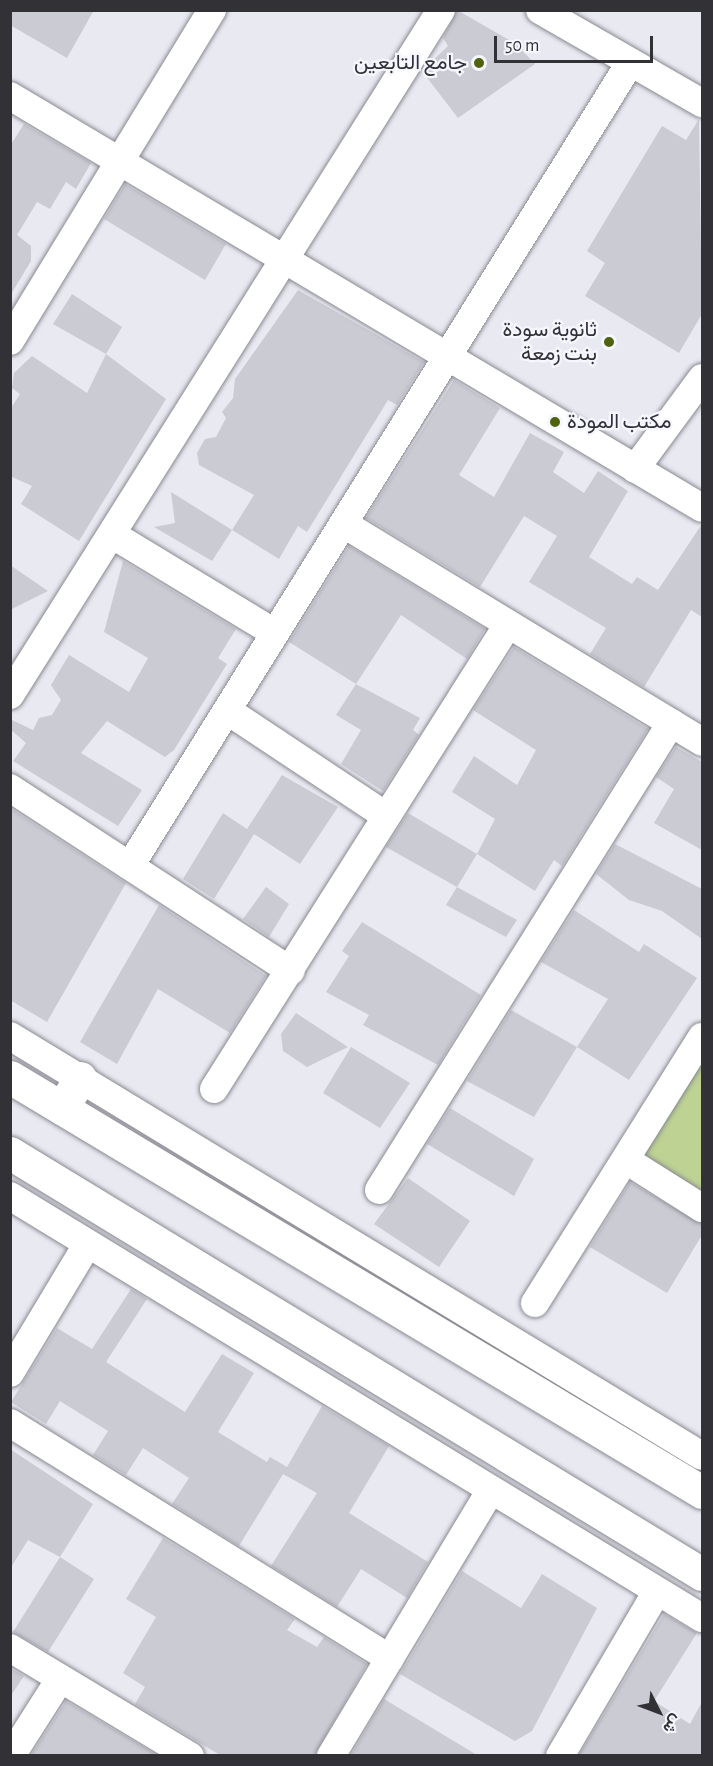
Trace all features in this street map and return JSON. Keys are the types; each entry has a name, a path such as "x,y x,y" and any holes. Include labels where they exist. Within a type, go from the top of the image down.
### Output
{"main road":[{"path":"10,1077 702,1492"},
{"path":"62,1108 80,1078"},
{"path":"10,1153 702,1574"}],"street":[{"path":"10,340 212,10"},
{"path":"10,695 113,535 281,261 441,10"},
{"path":"540,10 702,103"},
{"path":"130,866 228,711 273,632 344,524 630,63"},
{"path":"13,103 120,160 281,261 702,508"},
{"path":"635,469 702,378"},
{"path":"344,524 507,626 702,742"},
{"path":"113,535 273,632"},
{"path":"214,1089 291,971 507,626"},
{"path":"228,711 386,816"},
{"path":"379,1190 671,723"},
{"path":"10,788 291,971"},
{"path":"10,1036 702,1456"},
{"path":"535,1303 702,1037"},
{"path":"626,1160 702,1208"},
{"path":"10,1196 702,1618"},
{"path":"14,1358 87,1245"},
{"path":"10,1424 390,1659"},
{"path":"332,1755 491,1490"},
{"path":"560,1755 657,1591"},
{"path":"10,1648 190,1755"},
{"path":"11,1755 60,1679"}],"green space":[{"path":"702,1058 702,1194 641,1156"}],"building":[{"path":"10,10 94,10 67,58 10,25"},
{"path":"457,10 516,44 535,64 458,118 422,71 448,46 443,38"},
{"path":"699,119 702,314 679,353 585,296 605,263 587,251 662,126 686,140"},
{"path":"24,124 91,163 76,189 66,182 50,209 37,202 17,235 31,246 31,261 10,296 10,146"},
{"path":"125,184 226,244 205,280 104,219"},
{"path":"298,290 424,362 397,405 388,400 307,532 298,526 279,559 232,530 254,495 199,465 197,453 205,439 216,437 226,418 222,412 233,398 235,379"},
{"path":"72,294 122,327 106,354 53,324"},
{"path":"106,354 166,399 79,541 21,504 32,486 10,476 11,408 20,394 12,388 14,373 32,356 87,393"},
{"path":"454,380 500,408 459,475 494,497 530,433 564,452 553,472 584,493 598,471 628,491 589,557 632,584 637,577 658,590 702,524 702,617 691,610 644,687 590,654 606,628 529,582 557,536 524,516 480,587 366,518"},
{"path":"171,492 232,530 212,561 154,527 175,523"},
{"path":"349,546 485,629 467,659 401,615 356,684 289,642"},
{"path":"123,561 236,629 218,658 227,664 174,750 165,757 107,721 81,753 142,790 118,826 13,761 26,743 10,729 10,719 33,730 39,718 52,715 61,700 51,685 69,655 129,692 148,658 104,632"},
{"path":"10,565 48,591 10,610"},
{"path":"514,647 648,729 562,866 554,860 535,891 477,854 495,819 452,792 474,756 517,785 536,750 473,710"},
{"path":"356,684 420,718 413,730 419,735 383,791 341,764 361,730 336,715"},
{"path":"676,747 702,762 702,850 654,823 674,789 656,777"},
{"path":"282,775 338,807 300,864 254,834 214,899 183,879 223,813 247,829"},
{"path":"10,808 126,883 47,1022 10,1000"},
{"path":"408,813 477,854 457,887 386,847"},
{"path":"615,844 702,889 702,939 662,911 629,900 596,874"},
{"path":"266,887 289,904 269,937 243,919"},
{"path":"457,887 517,920 506,937 446,905"},
{"path":"159,905 266,976 230,1033 158,989 117,1064 80,1042"},
{"path":"574,910 639,952 644,944 697,978 629,1080 577,1047 608,999 541,962"},
{"path":"362,922 481,995 438,1065 363,1025 369,1015 326,992 349,956 342,951"},
{"path":"511,1010 577,1047 534,1117 467,1081"},
{"path":"296,1013 348,1047 307,1067 283,1051 281,1034"},
{"path":"351,1047 410,1083 380,1128 323,1093"},
{"path":"450,1108 534,1159 514,1196 427,1144"},
{"path":"408,1178 470,1221 439,1267 374,1224"},
{"path":"630,1182 702,1224 702,1235 667,1293 590,1247"},
{"path":"131,1289 147,1299 106,1362 185,1412 222,1354 254,1373 218,1432 267,1462 270,1457 287,1467 322,1406 389,1446 349,1513 428,1562 407,1598 361,1569 337,1607 271,1566 317,1493 283,1474 239,1546 172,1504 189,1478 143,1448 126,1475 93,1455 108,1431 60,1401 46,1424 11,1402 57,1328 92,1349"},
{"path":"10,1449 93,1504 60,1557 28,1540 10,1569"},
{"path":"163,1538 295,1619 287,1630 317,1647 324,1637 367,1664 315,1755 220,1755 135,1704 145,1687 123,1673 156,1617 126,1599"},
{"path":"60,1557 94,1579 48,1652 13,1632"},
{"path":"462,1571 521,1608 542,1574 597,1608 532,1731 515,1741 400,1674"},
{"path":"664,1614 697,1633 654,1701 690,1724 702,1702 702,1755 579,1755"},
{"path":"10,1668 24,1676 10,1697"},
{"path":"384,1699 477,1755 351,1755"},
{"path":"66,1701 157,1755 31,1755"}],"place":[{"name":"جامع التابعين","path":"479,63"},
{"name":"ثانوية سودة بنت زمعة","path":"609,342"},
{"name":"مكتب المودة","path":"555,422"}]}
